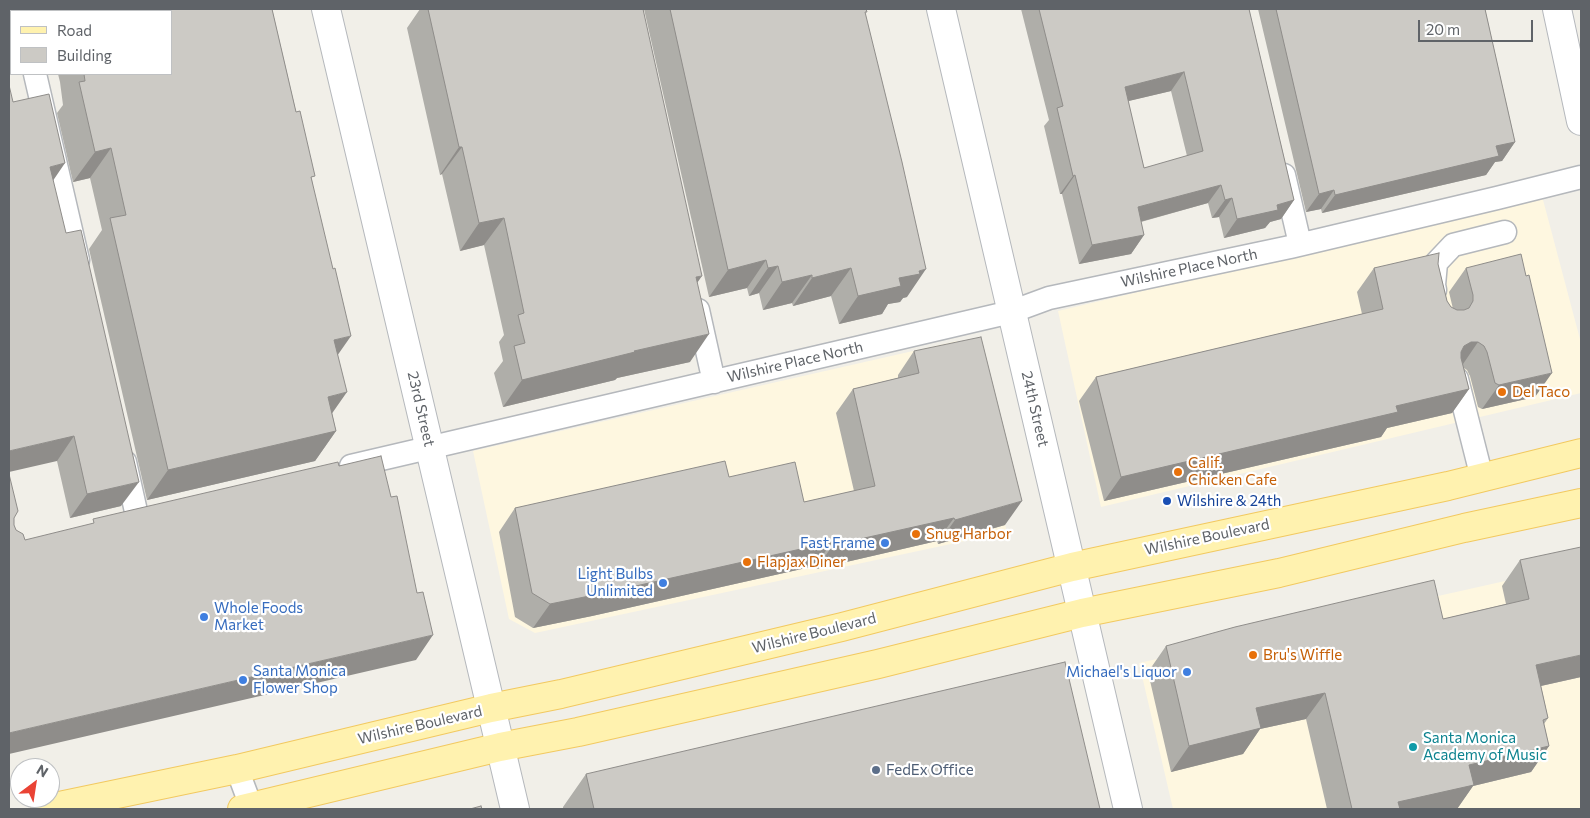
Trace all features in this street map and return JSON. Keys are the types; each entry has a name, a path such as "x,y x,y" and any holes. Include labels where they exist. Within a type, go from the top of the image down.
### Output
{"main road":[{"name":"Wilshire Boulevard","path":"46,809 237,769 491,708 562,694 842,627 1072,567 1482,478 1581,453"},
{"path":"248,809 500,747 578,732 878,664 1082,613 1279,573 1464,528 1581,503"}],"street":[{"name":"23rd Street","path":"326,9 515,809"},
{"name":"24th Street","path":"941,9 1128,809"},
{"path":"1557,9 1581,121"}],"lane":[{"path":"35,75 82,276"},
{"path":"1280,159 1300,244"},
{"name":"Wilshire Place North","path":"334,470 1011,312 1049,298 1300,244 1487,201 1581,177"},
{"path":"1441,313 1434,285 1436,263 1453,245 1506,232"},
{"path":"692,286 714,382"},
{"path":"1457,379 1482,478"},
{"path":"120,439 138,516"},
{"path":"237,769 248,809"}],"shaded area":[{"path":"1542,196 1581,343 1581,393 1101,507 1058,311"},
{"path":"957,341 1007,532 535,633 509,619 473,451"},
{"path":"1581,564 1581,809 1173,809 1139,663"}],"building":[{"path":"272,9 296,112 300,111 315,176 311,177 351,336 334,340 347,392 328,397 336,431 168,470 110,218 126,215 111,148 95,152 79,82 85,81 84,75 172,75 172,10 71,10"},
{"path":"428,9 643,9 702,276 696,277 709,334 522,380 514,346 525,343 518,315 524,313 504,218 479,223 462,147 459,147"},
{"path":"670,9 866,9 867,12 865,12 926,269 919,271 920,274 899,278 901,286 858,296 851,268 812,278 812,275 782,282 778,266 768,268 766,260 728,270"},
{"path":"1039,9 1249,9 1294,200 1277,205 1278,210 1237,219 1232,198 1225,200 1221,185 1138,207 1144,235 1092,245 1057,108 1063,106","holes":["1184,72 1203,151 1144,168 1125,87"]},
{"path":"1276,9 1485,9 1515,142 1496,146 1499,156 1335,195 1334,190 1319,194"},
{"path":"9,85 13,102 49,94 65,163 50,167 66,233 81,230 139,482 87,494 74,436 9,451"},
{"path":"1439,253 1438,264 1447,301 1451,307 1457,310 1469,308 1473,301 1466,268 1521,254 1526,276 1529,275 1552,373 1499,385 1495,383 1484,346 1478,342 1471,342 1464,346 1461,352 1469,389 1396,406 1398,412 1121,477 1096,377 1383,309 1374,268"},
{"path":"981,337 1022,501 955,520 954,518 833,545 832,542 550,604 532,593 515,508 725,461 729,477 795,462 804,502 875,486 853,389 919,373 914,351"},
{"name":"Whole Foods Market","path":"381,456 391,497 397,496 417,593 423,592 433,635 9,733 9,474 18,511 14,518 14,525 16,530 23,534 25,540 94,523 93,519 338,462 339,466"},
{"path":"1581,547 1581,655 1536,665 1548,718 1543,720 1549,746 1469,765 1474,785 1398,802 1400,809 1352,809 1325,693 1256,708 1261,728 1189,746 1166,646 1235,627 1434,580 1443,619 1529,599 1520,560"},
{"path":"1065,662 1100,809 594,809 586,774"},
{"path":"481,806 482,809 470,809"}],"place":[{"name":"Del Taco","path":"1502,392"},
{"name":"Calif. Chicken Cafe","path":"1178,472"},
{"name":"Wilshire & 24th","path":"1167,501"},
{"name":"Snug Harbor","path":"916,534"},
{"name":"Fast Frame","path":"885,543"},
{"name":"Flapjax Diner","path":"747,562"},
{"name":"Light Bulbs Unlimited","path":"663,583"},
{"name":"Whole Foods Market","path":"204,617"},
{"name":"Bru's Wiffle","path":"1253,655"},
{"name":"Michael's Liquor","path":"1187,672"},
{"name":"Santa Monica Flower Shop","path":"243,680"},
{"name":"Santa Monica Academy of Music","path":"1413,747"},
{"name":"FedEx Office","path":"876,770"}]}
